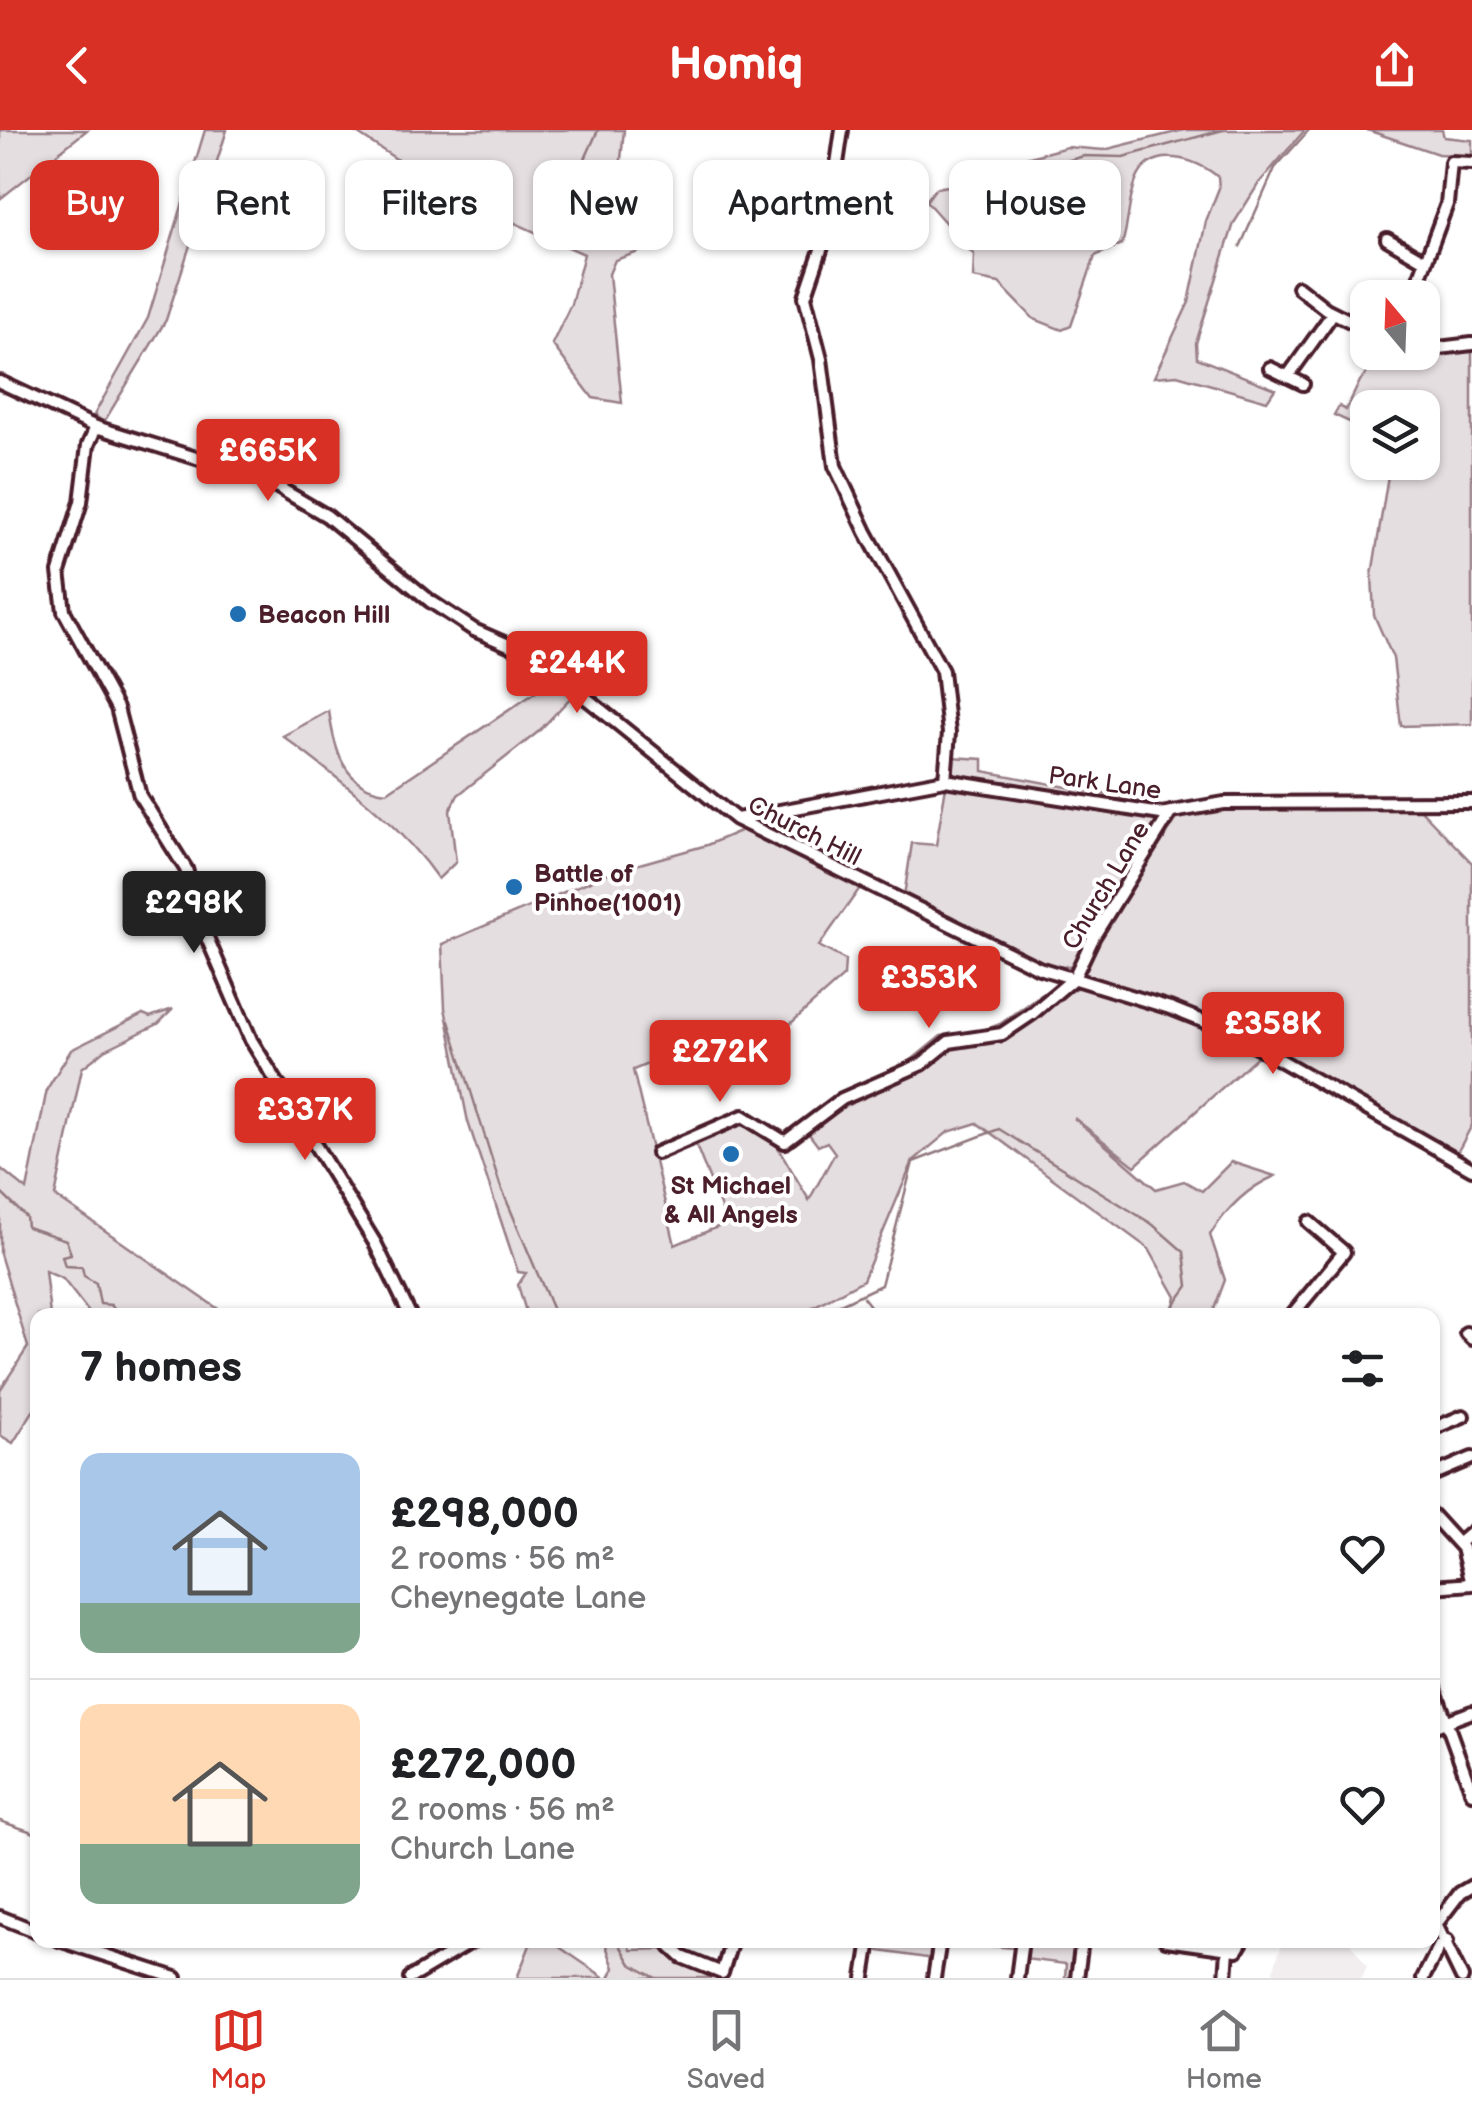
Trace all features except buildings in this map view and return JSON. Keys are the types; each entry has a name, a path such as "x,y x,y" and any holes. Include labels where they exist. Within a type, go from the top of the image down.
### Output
{"street":[{"path":"842,130 827,232 805,297 820,358 835,466 866,532 942,671 949,732 944,780"},
{"path":"1418,280 1447,204 1451,162 1472,163"},
{"path":"1386,239 1423,260"},
{"path":"1298,287 1350,322"},
{"path":"1288,376 1332,313"},
{"path":"1440,350 1472,344"},
{"path":"1270,368 1303,384"},
{"name":"Church Hill","path":"0,382 96,428 248,474 295,496 474,630 534,656 736,819 995,949 1234,1033 1472,1169"},
{"path":"96,428 88,446 82,502 59,572 64,611 118,708 140,796 194,886 205,933 251,1040 375,1242 407,1308"},
{"name":"Park Lane","path":"736,819 944,780 1143,812 1171,812 1224,803 1472,802"},
{"name":"Church Lane","path":"657,1153 743,1116 785,1142 842,1099 922,1064 949,1042 1002,1034 1074,978 1094,936 1171,812"},
{"path":"1299,1308 1344,1252 1308,1222"},
{"path":"1440,1426 1463,1416"},
{"path":"1440,1472 1472,1458"},
{"path":"1450,1469 1458,1484"},
{"path":"1440,1524 1458,1543 1469,1566 1471,1584 1440,1586"},
{"path":"1458,1543 1472,1532"},
{"path":"1440,1703 1472,1793"},
{"path":"1440,1724 1472,1712"},
{"path":"1440,1915 1472,1886"},
{"path":"0,1917 30,1929"},
{"path":"1440,1929 1462,1978"},
{"path":"1440,1944 1447,1941"},
{"path":"83,1948 176,1978"},
{"path":"410,1978 461,1948"},
{"path":"671,1948 682,1958 726,1976 731,1948"},
{"path":"864,1978 869,1948"},
{"path":"934,1978 939,1948"},
{"path":"1018,1978 1021,1948"},
{"path":"1077,1978 1081,1948"},
{"path":"1216,1948 1242,1948"},
{"path":"1423,1978 1438,1948"},
{"path":"1226,1978 1228,1950"}],"shaded area":[{"path":"0,130 87,130 49,160 30,160 30,175 0,199"},
{"path":"205,130 227,130 217,160 196,160"},
{"path":"352,130 624,130 621,160 533,160 533,231 513,222 513,160 398,160"},
{"path":"1184,130 1305,130 1259,183 1234,223 1196,343 1197,358 1275,389 1267,401 1177,375 1154,377 1189,302 1206,221 1219,188 1218,177 1186,160 1163,158 1152,162 1143,169 1133,188 1121,244 1121,160 1019,160 1067,147 1104,150"},
{"path":"1367,130 1442,130 1444,137 1472,140 1472,156 1438,154"},
{"path":"949,186 949,227 929,204 936,188"},
{"path":"179,216 179,250 188,250 166,320 104,422 94,415 148,318"},
{"path":"575,250 639,250 615,260 609,274 622,403 593,398 552,344 571,304 584,254"},
{"path":"970,250 1108,250 1095,256 1071,326 1062,330 1034,319 999,283 973,278 974,255"},
{"path":"1472,348 1472,724 1401,726 1393,658 1374,615 1372,575 1387,480 1440,480 1440,390 1356,390 1369,370 1440,370 1442,354"},
{"path":"1350,402 1350,422 1334,415 1339,406 1346,410"},
{"path":"551,682 573,695 538,732 458,795 450,811 456,862 438,879 386,819 283,736 329,711 343,764 360,783 387,792"},
{"path":"951,757 983,759 983,771 1146,802 1160,819 1155,836 1073,965 1056,967 1012,954 904,896 912,843 936,845"},
{"path":"1238,806 1417,806 1472,863 1472,1125 1457,1153 1408,1130 1249,1034 1182,1006 1083,973 1098,939 1178,817 1188,811"},
{"path":"742,830 860,888 819,946 845,960 844,976 726,1081 651,1049 660,1059 633,1070 675,1245 727,1223 693,1138 743,1116 775,1142 809,1200 835,1153 827,1142 818,1146 806,1130 855,1095 855,1087 898,1071 941,1036 979,1032 1000,1024 1061,981 1074,989 1080,986 1145,1005 1261,1053 1135,1166 1074,1118 1156,1189 1184,1181 1202,1191 1231,1162 1275,1176 1238,1200 1210,1235 1225,1280 1214,1308 1173,1308 1176,1297 1149,1249 977,1123 948,1132 913,1161 863,1280 811,1308 525,1308 518,1285 526,1273 518,1272 468,1122 445,1008 442,944 611,872 707,845"},
{"path":"173,1009 158,1024 105,1050 82,1068 55,1196 217,1308 86,1308 63,1279 45,1271 49,1308 30,1308 30,1416 13,1443 0,1435 0,1390 28,1347 0,1254 0,1168 27,1190 47,1089 71,1050 143,1014 150,1017"},
{"path":"529,1948 561,1948 605,1978 517,1978"},
{"path":"607,1948 664,1949 685,1964 721,1978 609,1978 614,1968"},
{"path":"879,1948 935,1948 934,1959"},
{"path":"1014,1948 1077,1948 1073,1978 1065,1978 1066,1964 1024,1959 1025,1949"},
{"path":"1280,1948 1354,1948 1367,1966 1362,1978 1271,1978"}],"waterway":[{"path":"585,160 598,130"},
{"path":"1070,160 1084,156 1123,157 1223,130"},
{"path":"1240,247 1275,168 1309,130"},
{"path":"449,1021 500,1185 552,1308"},
{"path":"832,1308 881,1285 913,1162 999,1129 1152,1224 1184,1252 1188,1286 1172,1308"},
{"path":"0,1192 26,1217 27,1227 66,1240 71,1254 62,1256 65,1266 82,1267 84,1276 96,1283 100,1304 113,1308"},
{"path":"863,1297 872,1308"},
{"path":"0,1821 30,1831"},
{"path":"622,1948 631,1964 656,1978"}],"place":[{"name":"Beacon Hill","path":"238,614"},
{"name":"Battle of Pinhoe(1001)","path":"514,887"},
{"name":"St Michael & All Angels","path":"731,1154"}]}
